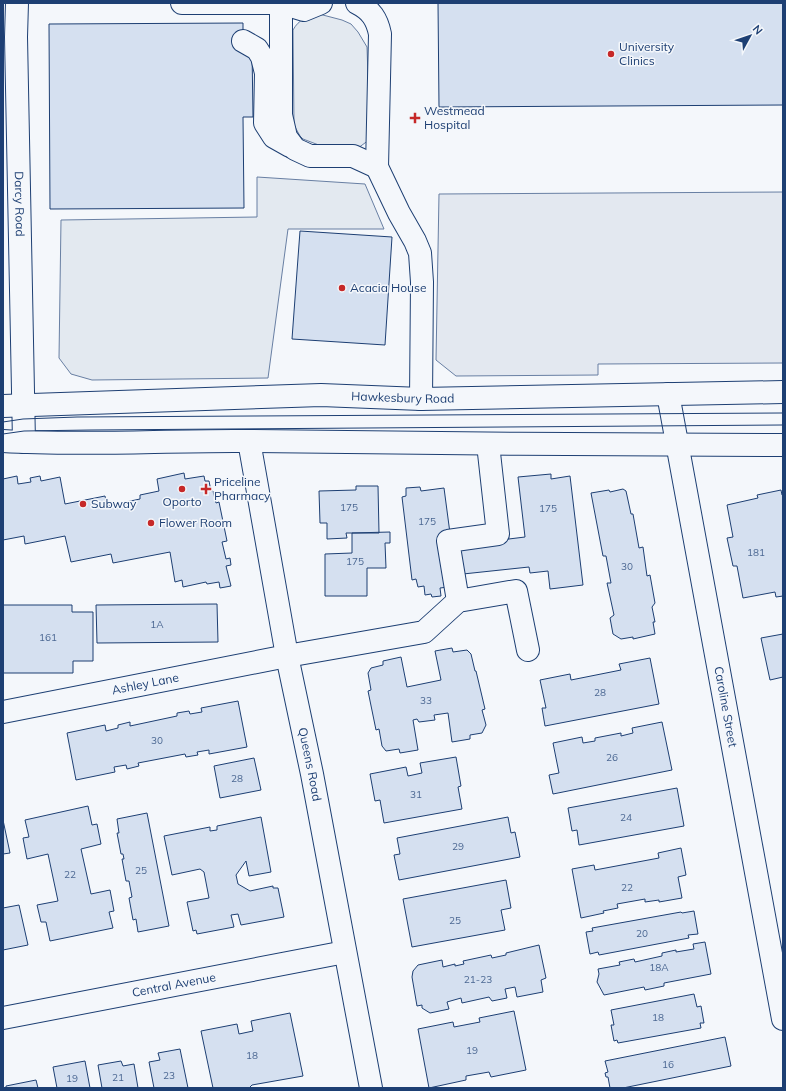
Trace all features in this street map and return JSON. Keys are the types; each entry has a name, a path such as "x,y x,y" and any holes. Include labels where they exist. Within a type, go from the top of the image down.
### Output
{"street":[{"name":"Darcy Road","path":"13,406 17,3"},
{"path":"182,3 281,3 304,10 321,3"},
{"path":"281,3 281,115 286,136 295,149"},
{"path":"357,3 370,12 378,22 380,34 377,166 393,202 420,253 422,282 421,399"},
{"path":"243,41 257,49 262,57 266,73 265,123 274,136 310,156 353,156 377,166"},
{"name":"Hawkesbury Road","path":"13,406 321,395 421,399 783,392"},
{"name":"Caroline Street","path":"668,394 783,1019"},
{"path":"13,406 14,441 249,441 488,444 783,445"},
{"name":"Queens Road","path":"249,441 287,656 312,774 371,1088"},
{"path":"488,444 498,534 448,541 458,602 516,592 528,650"},
{"name":"Ashley Lane","path":"3,712 287,656 424,632 458,602"},
{"name":"Central Avenue","path":"3,1018 345,952"}],"shaded area":[{"path":"319,14 351,24 367,47 370,137 369,140 358,148 324,147 303,139 294,125 293,30 298,23 304,19"},
{"path":"257,177 365,184 384,229 288,229 268,378 92,380 71,374 59,358 61,220 257,217"},
{"path":"783,192 783,363 598,364 598,375 456,376 436,360 439,194"}],"building":[{"name":"University Clinics","path":"438,3 783,3 783,105 439,107"},
{"path":"243,23 243,49 252,49 253,117 243,117 244,208 50,209 49,24"},
{"name":"Acacia House","path":"300,231 392,237 385,345 292,339"},
{"path":"184,473 185,479 204,476 205,481 209,481 216,503 219,502 227,541 222,542 226,559 230,558 231,565 226,566 231,586 220,588 219,582 207,584 206,582 183,587 182,580 175,582 170,552 113,563 111,554 71,562 65,536 25,544 24,536 3,540 3,479 17,476 18,484 31,482 30,478 40,476 41,481 60,477 65,504 105,496 107,506 140,499 140,495 159,491 157,479"},
{"path":"551,474 551,479 570,476 583,585 550,589 548,571 530,573 529,567 463,574 452,546 525,537 518,477"},
{"path":"356,486 378,486 379,533 346,533 347,538 327,539 327,523 320,523 319,491 356,490"},
{"path":"420,487 421,491 444,488 457,586 440,588 441,596 432,597 431,594 425,595 424,586 418,587 416,579 412,580 402,497 406,496 406,488"},
{"path":"623,489 626,491 631,514 633,514 639,548 643,547 647,576 650,575 655,603 652,607 655,622 653,622 655,634 633,639 633,637 621,639 613,634 610,618 614,615 607,583 611,583 606,556 603,556 591,493 609,490 610,492"},
{"path":"781,490 783,495 783,596 776,597 775,592 743,598 737,566 733,566 727,538 733,537 727,505 758,498 757,495"},
{"path":"390,532 390,543 385,543 386,568 367,568 367,596 325,596 325,554 352,553 352,533"},
{"path":"217,604 218,642 97,643 96,605"},
{"path":"3,605 72,605 72,612 93,612 93,661 73,661 73,673 3,673"},
{"path":"783,634 783,677 770,680 761,638"},
{"path":"452,648 453,652 467,650 471,654 485,709 482,710 486,725 482,733 470,735 470,739 452,742 448,713 434,715 435,720 419,722 417,719 413,720 418,750 400,753 399,749 386,751 382,746 379,729 376,730 368,691 371,690 368,673 371,668 383,665 383,661 401,657 407,687 441,680 435,651"},
{"path":"650,658 659,704 545,726 542,708 546,708 540,680 570,674 571,680 621,670 619,664"},
{"path":"238,701 247,747 209,754 209,750 197,752 198,755 186,757 185,754 138,763 139,766 127,769 126,765 114,767 115,772 76,780 67,733 105,725 106,731 118,728 118,725 130,722 130,726 177,716 177,713 189,711 190,714 202,712 201,708"},
{"path":"662,722 672,770 553,794 549,775 559,773 553,743 582,737 583,743 595,741 595,738 621,733 621,736 633,733 632,728"},
{"path":"456,757 461,786 458,787 462,809 384,823 380,800 375,801 370,774 406,767 408,776 422,773 420,763"},
{"path":"254,758 261,790 220,798 214,766"},
{"path":"677,788 684,826 579,845 577,830 572,831 568,808"},
{"path":"88,806 92,825 97,824 101,844 81,849 91,894 110,890 114,911 109,912 113,928 50,941 46,922 41,922 37,905 58,901 48,854 27,859 23,838 29,837 25,820"},
{"path":"147,813 169,926 138,932 136,919 133,920 129,898 132,897 129,881 126,881 122,859 124,859 123,854 121,854 117,833 119,833 117,819"},
{"path":"261,817 271,872 249,876 246,861 236,875 238,884 250,891 273,886 273,888 278,888 284,917 241,925 238,914 231,915 234,927 197,934 196,930 193,931 187,902 209,898 204,872 200,869 172,875 164,836 210,827 210,831 217,830 217,826"},
{"path":"508,817 511,833 515,832 520,857 399,880 394,855 400,854 397,838"},
{"path":"3,820 10,853 3,854"},
{"path":"681,848 686,875 678,877 682,898 659,902 659,900 645,902 645,899 617,904 618,908 581,918 572,869 594,865 595,870 659,858 658,853"},
{"path":"506,880 511,908 501,910 505,930 412,947 403,899"},
{"path":"19,905 28,945 3,950 3,908"},
{"path":"694,911 698,934 688,935 689,938 599,955 598,952 590,954 586,932 593,931 592,928"},
{"path":"705,942 711,974 664,983 664,986 645,990 644,987 604,995 597,982 599,974 598,969 620,965 619,962 634,959 635,962 662,956 662,953 676,950 676,952 694,949 693,944"},
{"path":"539,945 546,978 541,980 543,992 517,997 515,987 505,989 507,998 492,1001 489,997 462,1003 461,998 447,1002 449,1009 430,1013 422,1008 422,1005 417,1006 412,977 413,971 418,965 442,960 443,967 455,964 455,966 464,964 463,961 491,955 492,958"},
{"path":"694,994 697,1007 701,1006 704,1023 700,1023 701,1028 618,1043 617,1040 614,1041 611,1025 614,1025 611,1010"},
{"path":"514,1011 526,1070 491,1077 489,1072 466,1076 466,1080 429,1088 418,1029 453,1022 454,1027 480,1022 479,1018"},
{"path":"290,1013 303,1076 252,1085 249,1088 213,1088 201,1031 237,1024 239,1034 253,1031 251,1021"},
{"path":"725,1037 731,1066 623,1088 610,1088 608,1077 606,1077 605,1073 608,1072 605,1061"},
{"path":"180,1049 188,1088 154,1088 149,1062 160,1060 158,1053"},
{"path":"85,1061 90,1088 57,1088 53,1067"},
{"path":"121,1061 123,1066 134,1064 138,1088 102,1088 98,1065"},
{"path":"36,1080 38,1088 6,1088 6,1086"}],"tram line":[{"path":"3,422 23,419 77,417 783,413"},
{"path":"3,434 24,431 90,430 783,425"}],"place":[{"name":"University Clinics","path":"611,54"},
{"name":"Westmead Hospital","path":"415,118"},
{"name":"Acacia House","path":"342,288"},
{"name":"Oporto","path":"182,489"},
{"name":"Priceline Pharmacy","path":"206,489"},
{"name":"Subway","path":"83,504"},
{"name":"Flower Room","path":"151,523"}]}
